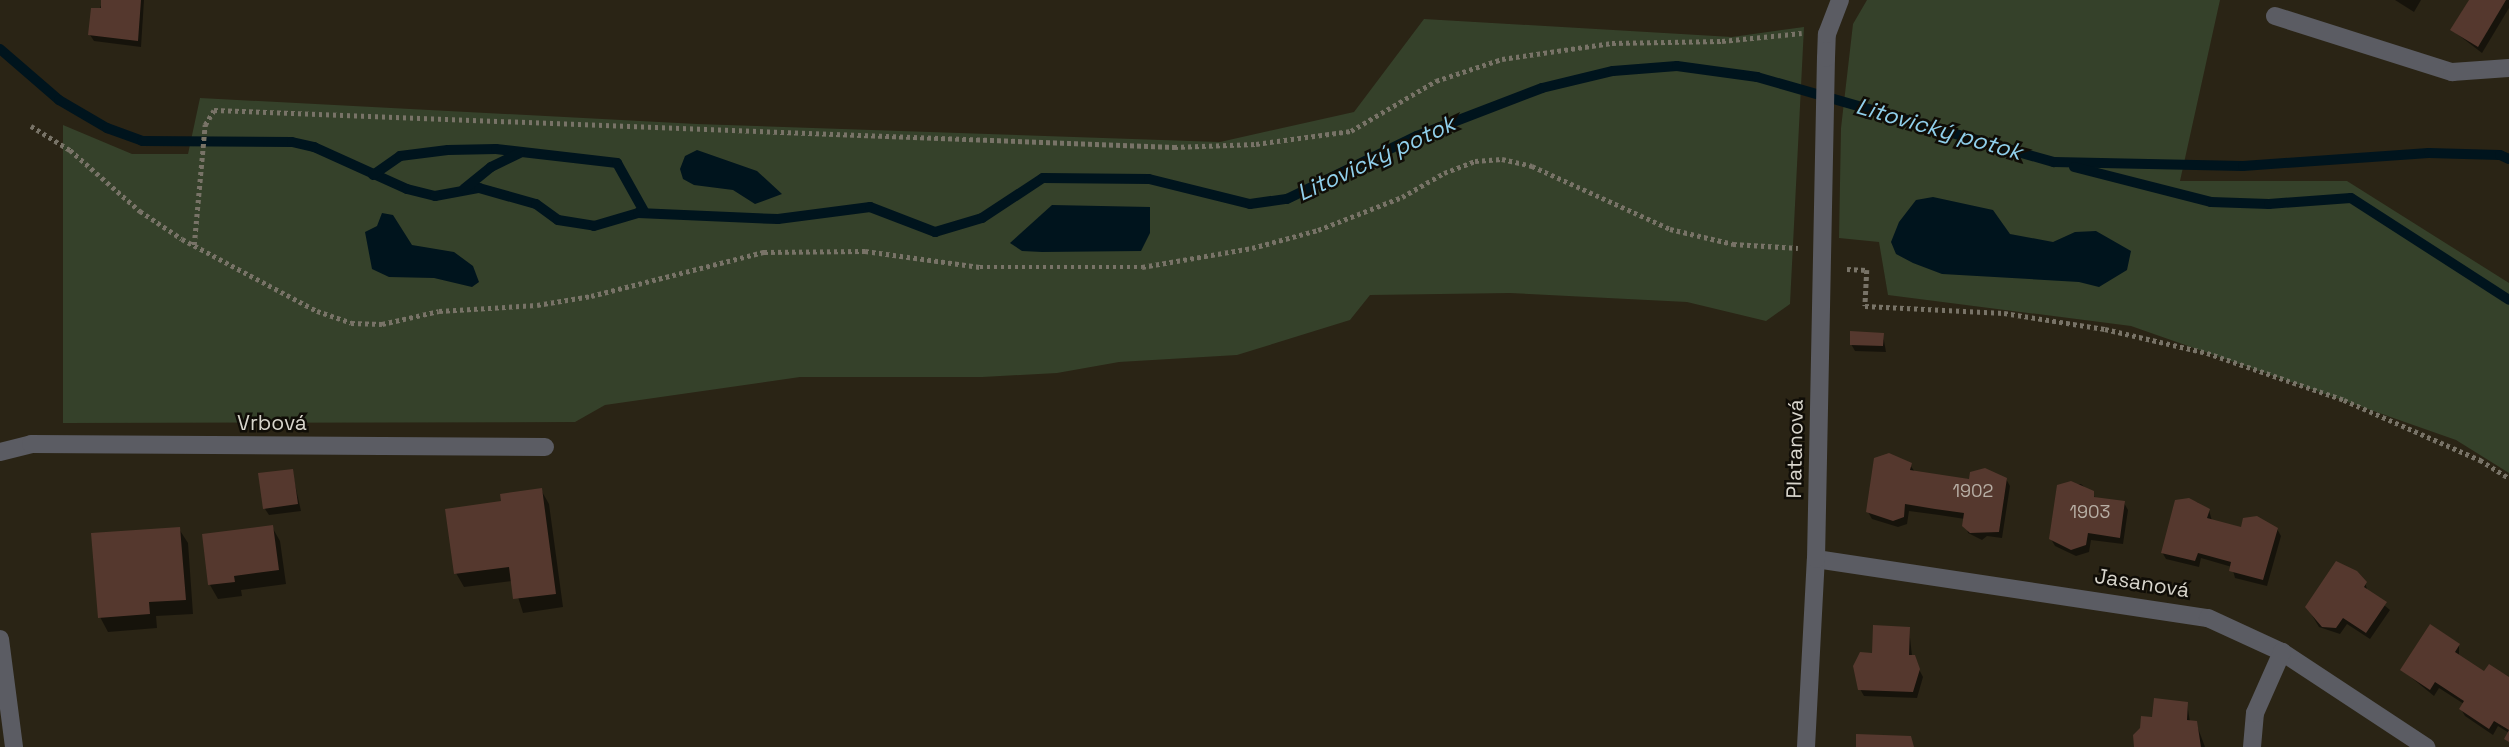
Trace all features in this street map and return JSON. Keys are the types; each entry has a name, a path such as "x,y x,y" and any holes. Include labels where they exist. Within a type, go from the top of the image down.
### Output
{"street":[{"name":"Platanová","path":"1806,747 1816,559 1826,58 1828,34 1840,0"},
{"path":"2275,16 2452,72 2509,68"},
{"name":"Vrbová","path":"0,452 31,444 545,447"},
{"name":"Jasanová","path":"1816,559 2180,610 2208,618 2282,652 2426,747"},
{"path":"0,639 14,747"},
{"path":"2252,747 2255,713 2282,652"}],"path":[{"path":"194,245 205,125 214,110 1174,147 1256,144 1351,131 1436,81 1502,59 1612,43 1828,34"},
{"path":"31,126 79,156 140,211 194,245 317,311 351,323 382,324 439,311 537,305 592,296 764,252 865,251 980,267 1142,267 1252,248 1318,230 1402,197 1444,173 1502,159 1542,170 1670,229 1733,244 1803,249 1803,258"},
{"path":"1840,269 1867,270 1865,306 2004,313 2105,329 2207,354 2344,400 2480,460 2509,478"}],"green space":[{"path":"1867,0 2220,0 2180,181 2347,181 2509,283 2509,473 2456,440 2131,326 1888,295 1879,242 1839,238 1841,128 1853,24"},
{"path":"1424,19 1732,37 1804,27 1790,304 1766,321 1687,302 1510,293 1370,295 1350,320 1237,355 1119,362 1057,373 982,377 800,377 605,405 575,422 63,423 63,125 132,154 188,154 200,98 697,124 1220,142 1354,112"}],"water":[{"path":"697,150 757,171 782,194 755,204 733,190 694,185 683,179 680,169 685,156"},
{"path":"1933,197 1993,210 2010,234 2053,242 2075,232 2096,231 2131,251 2127,270 2099,287 2079,282 1942,274 1896,254 1891,242 1899,222 1916,200"},
{"path":"1052,205 1150,207 1150,233 1141,251 1022,251 1010,243"},
{"path":"382,213 393,215 412,245 454,252 473,266 479,282 472,287 434,278 389,277 372,269 365,232 377,226"}],"building":[{"path":"101,0 141,0 138,41 88,35 91,8 101,8"},
{"path":"2469,0 2506,0 2478,47 2450,30"},
{"path":"1850,331 1884,333 1883,346 1850,345"},
{"path":"1889,453 1912,463 1910,470 1969,479 1970,472 1985,468 2007,478 1999,532 1970,533 1962,526 1964,513 1905,504 1904,517 1893,521 1866,512 1874,458"},
{"path":"293,469 298,504 263,509 258,473"},
{"path":"2071,481 2094,491 2094,497 2125,501 2120,538 2088,533 2086,545 2071,550 2049,539 2057,485"},
{"path":"542,488 556,594 513,599 509,567 454,574 445,509 501,501 500,494"},
{"path":"2189,498 2210,509 2207,518 2241,527 2243,518 2257,516 2278,528 2263,580 2229,571 2231,562 2198,553 2195,561 2161,553 2175,500"},
{"path":"273,525 279,570 234,576 235,582 208,585 202,534"},
{"path":"180,527 186,600 149,602 150,614 98,618 91,533"},
{"path":"2336,561 2357,571 2367,582 2364,587 2387,602 2366,633 2343,618 2336,628 2322,627 2305,607"},
{"path":"2430,624 2460,644 2455,652 2484,671 2489,664 2509,677 2509,730 2494,721 2489,729 2459,709 2464,701 2435,682 2430,690 2400,670"},
{"path":"1873,625 1910,627 1909,655 1915,655 1920,669 1913,692 1858,690 1853,666 1860,652 1872,653"},
{"path":"2154,698 2188,702 2187,720 2197,721 2201,747 2134,747 2133,735 2140,728 2141,716 2152,717"},
{"path":"1856,734 1911,736 1914,747 1856,747"}],"waterway":[{"name":"Litovický potok","path":"0,49 59,100 107,128 142,141 292,142 314,147 407,189 435,196 479,188 536,204 558,220 594,226 638,213 778,219 870,207 935,232 982,218 1043,178 1149,179 1250,204 1287,199 1417,136 1542,88 1613,71 1677,66 1757,77 2054,162 2243,166 2429,153 2500,155 2509,159"},
{"path":"373,175 400,156 448,150 496,149 617,163 645,213"},
{"path":"464,189 491,167 520,153"},
{"path":"2074,167 2211,202 2269,204 2351,198 2509,300"}]}
